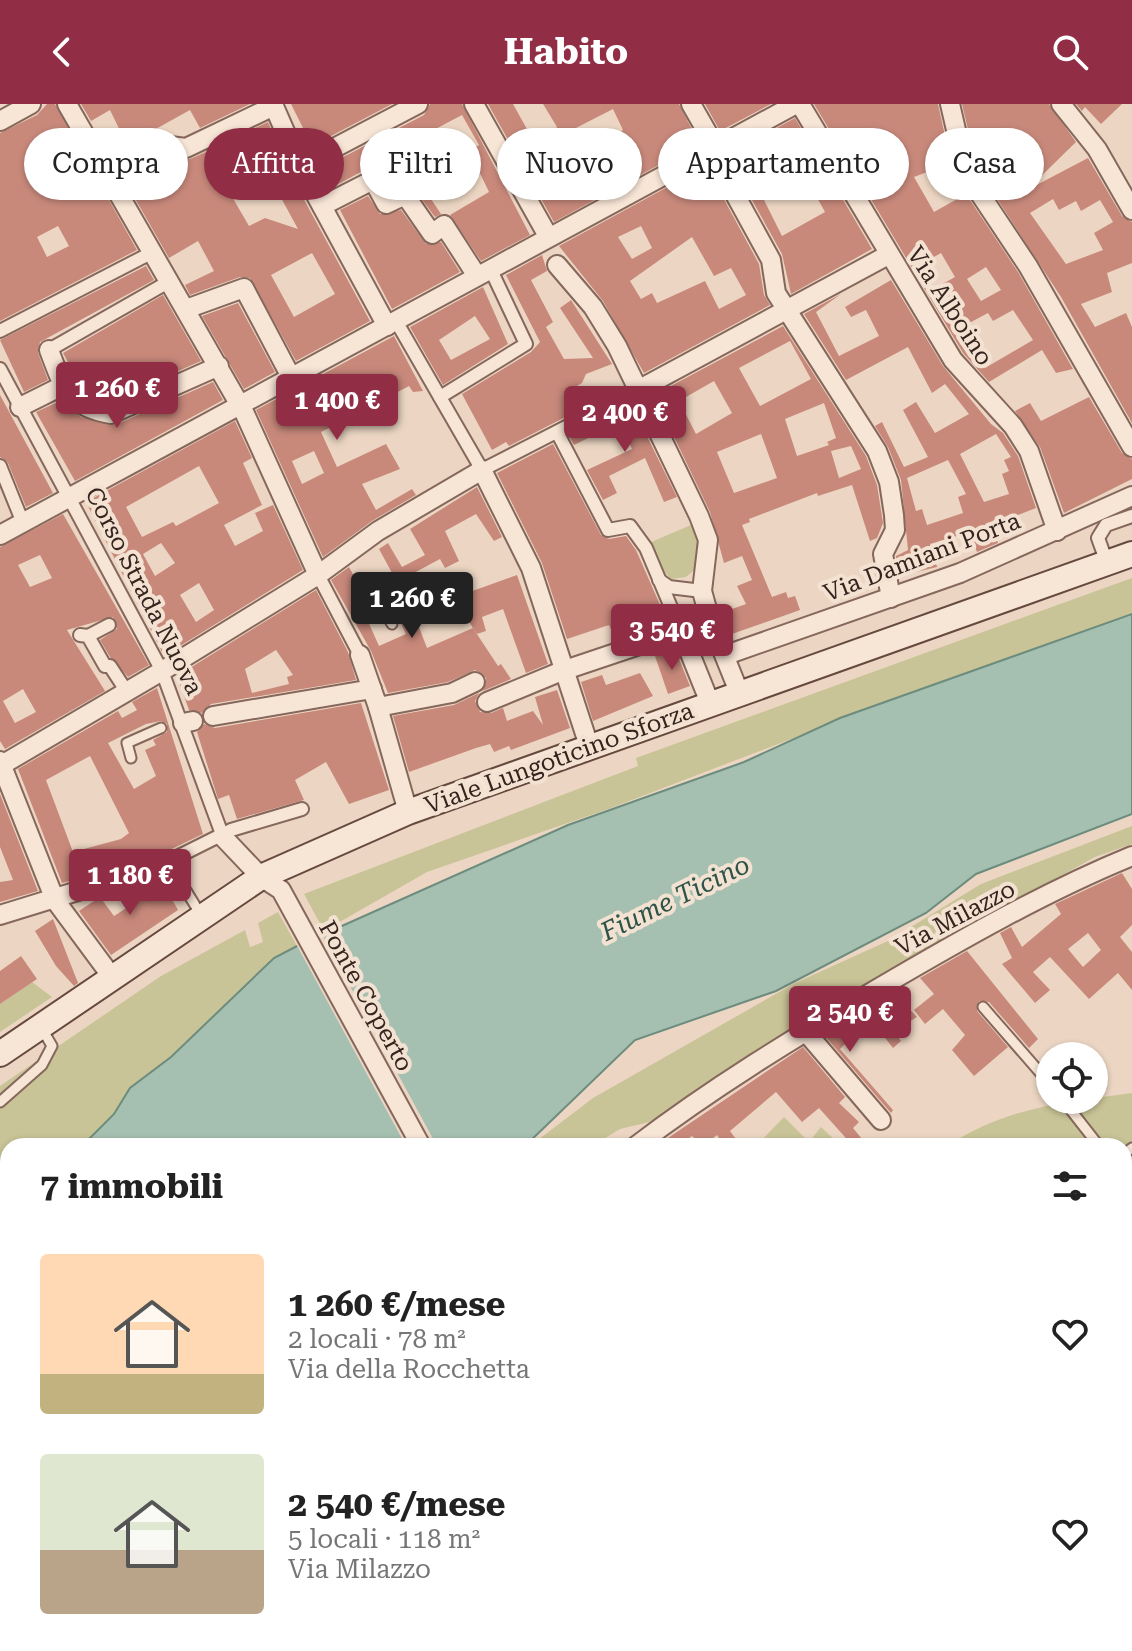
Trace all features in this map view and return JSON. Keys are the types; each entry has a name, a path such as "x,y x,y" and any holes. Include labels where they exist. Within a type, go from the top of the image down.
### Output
{"main road":[{"name":"Viale Lungoticino Sforza","path":"0,1054 261,877 408,812 1132,554"}],"street":[{"path":"0,121 31,104"},
{"path":"67,104 81,128"},
{"path":"344,143 418,104"},
{"path":"474,104 544,240"},
{"path":"691,104 702,128"},
{"path":"751,128 798,104"},
{"name":"Via Alboino","path":"798,104 953,360 1013,426 1029,451 1057,531"},
{"path":"950,104 966,173 1028,266 1132,447"},
{"path":"1061,104 1113,173 1132,210"},
{"path":"188,147 274,105 284,128"},
{"path":"0,535 658,178"},
{"path":"322,206 373,180 386,204 405,195 432,234 444,225 483,272 526,344 440,397"},
{"path":"122,200 240,404 318,575 360,655 408,812"},
{"path":"319,200 391,324 440,397 482,470 531,568 562,671 590,749"},
{"path":"739,200 771,260 776,293 877,451 889,482 895,530 883,554 891,598"},
{"path":"0,331 153,252"},
{"path":"112,977 55,900 1,764 162,671 318,575 378,531 482,470 888,255"},
{"path":"557,265 607,328 699,516 708,540 702,591 710,620 739,692"},
{"path":"170,281 49,350 62,386 70,397 95,411 111,414 219,366"},
{"path":"186,309 244,288 291,377"},
{"name":"Corso Strada Nuova","path":"0,369 70,498 120,619 162,671 178,723 223,837 261,877"},
{"path":"20,407 62,386"},
{"path":"557,432 608,530 630,526 646,548 710,703"},
{"path":"0,466 23,523"},
{"name":"Via Damiani Porta","path":"726,655 960,573 1132,496"},
{"path":"1107,563 1098,538 1106,525 1132,516"},
{"path":"659,580 669,587 702,591"},
{"path":"120,619 84,636 127,692"},
{"path":"487,702 562,671 710,620"},
{"path":"213,716 452,693 475,682"},
{"path":"0,915 159,866 223,837 231,830 302,809"},
{"name":"Via Milazzo","path":"646,1138 671,1118 805,1031 1000,919 1129,862"},
{"name":"Ponte Coperto","path":"261,877 281,890 417,1138"},
{"path":"805,1031 881,1120"}],"lane":[{"path":"383,608 392,624"},
{"path":"131,758 127,743 178,723"},
{"path":"182,884 201,916"},
{"path":"983,1007 1036,1068"},
{"path":"0,1102 48,1056 52,1046 40,1026"},
{"path":"1074,1114 1093,1138"}],"shaded area":[{"path":"691,525 698,541 698,567 686,577 671,579 658,565 649,543"},
{"path":"1132,578 1132,614 953,677 611,808 427,872 324,931 304,894 638,766 636,758"},
{"path":"1132,826 1132,844 1095,857 905,962 658,1120 620,1129 605,1138 540,1138 593,1098 795,983 888,941 981,884"},
{"path":"278,912 297,946 274,958 171,1057 130,1088 114,1114 90,1138 0,1138 0,1086 161,976 245,930 250,947 263,942 258,923"},
{"path":"32,982 52,997 0,1032 0,1004"},
{"path":"1132,1093 1132,1138 961,1138 1014,1114 1036,1108 1036,1114 1108,1114 1108,1096"},
{"path":"784,1117 805,1138 764,1138"},
{"path":"821,1127 833,1138 812,1138"}],"water":[{"name":"Fiume Ticino","path":"1132,614 1132,814 976,874 926,913 776,991 635,1040 533,1138 90,1138 114,1114 130,1088 171,1057 274,958 568,825 744,762 840,718"}],"pier":[{"path":"320,931 433,1138 402,1138 295,942"}],"building":[{"path":"47,104 55,104 68,128 24,128 24,200 109,200 137,250 0,321 0,133 37,115","holes":["58,226 69,246 47,257 37,237"]},
{"path":"81,104 250,104 200,128 190,110 158,128 119,128 110,110 91,121"},
{"path":"291,104 392,104 344,129 303,128"},
{"path":"430,104 462,104 474,128 469,128 462,115 437,128 399,128 424,115"},
{"path":"488,104 513,104 526,128 501,128"},
{"path":"543,104 679,104 691,128 658,128 658,165 642,174 642,128 622,128 613,109 576,128 556,128"},
{"path":"705,104 771,104 726,128 718,128"},
{"path":"814,104 938,104 943,128 925,128 925,173 914,177 925,200 934,212 955,200 970,200 1018,272 1073,369 1056,373 1042,350 989,382 963,353 871,200 909,200 909,128 828,128","holes":["941,253 955,277 930,291 916,267","986,267 1001,290 981,301 967,279","1013,310 1033,340 985,368 960,328 988,313 993,321"]},
{"path":"962,104 1049,104 1076,142 1044,173 1044,128 968,128"},
{"path":"1076,104 1122,104 1101,124 1085,107 1082,111"},
{"path":"795,118 801,128 777,128"},
{"path":"268,122 271,128 255,128"},
{"path":"481,141 497,171 497,200 512,200 530,235 481,261 450,215 475,200 481,200 489,192 481,175"},
{"path":"360,148 360,172 344,181 344,157"},
{"path":"204,153 204,200 234,200 249,226 265,218 298,229 282,200 304,200 370,321 296,361 250,278 240,277 190,295 185,285 214,271 198,241 169,258 136,200 188,200 188,159","holes":["312,253 335,294 294,317 271,275"]},
{"path":"1088,158 1122,216 1132,222 1132,263 1107,273 1112,292 1081,304 1095,327 1126,313 1132,327 1132,423 1061,297 998,200 1044,200 1044,181","holes":["1053,199 1059,210 1076,201 1081,211 1100,200 1113,222 1094,233 1103,250 1066,264 1030,213"]},
{"path":"658,192 658,200 724,200 759,264 764,295 770,305 644,373 603,301 559,246","holes":["641,226 652,248 632,259 618,237","692,237 714,276 731,268 746,295 719,309 705,281 657,303 652,293 641,299 630,281"]},
{"path":"360,200 371,200 380,214 401,210 426,244 441,242 460,272 392,309 340,210"},
{"path":"422,200 432,200 441,214 435,217"},
{"path":"542,200 594,200 554,222"},
{"path":"752,200 764,200 782,236 825,212 818,200 843,200 872,249 791,294 782,254"},
{"path":"542,255 547,271 531,280 553,322 546,327 564,359 593,358 560,308 571,300 612,364 586,374 582,383 567,392 577,411 509,446 506,442 492,450 462,394 531,352 540,342 506,275"},
{"path":"146,266 154,280 40,342 38,353 48,380 24,392 0,340"},
{"path":"891,280 943,366 991,424 1003,433 1018,456 1036,508 992,525 998,543 977,552 970,532 930,544 937,567 899,576 896,556 908,550 901,480 888,447 875,426 882,422 904,467 928,457 903,410 916,402 935,433 969,414 945,384 932,393 908,347 846,380 804,314 841,294 816,312 839,356 879,336 866,310 851,317 845,307","holes":["996,434 1011,457 1004,460 1009,471 1002,474 1009,494 984,502 960,454","948,460 966,494 958,497 963,513 927,525 922,509 916,511 907,478"]},
{"path":"483,287 508,344 443,385 410,327","holes":["475,316 490,339 451,360 439,340"]},
{"path":"163,295 201,361 110,401 84,391 63,353"},
{"path":"238,303 275,372 244,389 202,316"},
{"path":"783,326 866,456 877,485 883,523 877,538 870,541 852,485 818,496 817,493 749,519 750,522 742,525 772,597 786,592 788,598 795,596 800,610 729,635 721,613 746,604 737,586 752,580 742,556 724,563 710,512 654,395","holes":["790,341 811,379 760,406 739,368","714,381 732,413 696,434 679,401","824,403 836,438 827,442 829,445 797,456 785,419","761,434 777,478 734,493 717,452","851,446 861,469 839,478 831,451"]},
{"path":"394,336 423,391 413,392 409,386 321,432 337,467 386,444 400,469 362,484 376,510 412,489 416,495 372,521 323,557 256,410","holes":["314,451 324,473 302,484 292,461"]},
{"path":"213,382 223,400 75,481 36,412 60,401 81,417 115,425"},
{"path":"0,395 53,493 26,507 8,463 0,457"},
{"path":"1089,397 1122,453 1132,459 1132,479 1064,513 1040,447 1015,411 1030,403 1041,421"},
{"path":"631,404 677,497 664,502 645,458 609,476 617,493 603,500 587,470 632,449 621,422 574,445 569,436"},
{"path":"235,421 252,458 243,463 262,505 224,525 235,546 263,531 255,513 273,505 303,570 164,656 86,502","holes":["199,466 219,503 176,526 173,522 142,537 126,507","161,543 175,563 155,576 143,554","199,583 214,610 196,622 180,595"]},
{"path":"553,444 601,535 609,539 626,536 636,550 668,623 616,640 609,625 567,639 542,563 497,473"},
{"path":"477,487 502,537 494,541 476,514 445,531 459,561 445,568 440,559 397,582 379,549 388,543 402,567 425,555 410,529"},
{"path":"63,514 149,665 128,677 110,657 100,640 117,629 113,617 67,630 105,691 5,749 0,741 0,547","holes":["40,555 52,578 30,587 18,565","23,689 36,712 15,723 3,701"]},
{"path":"349,567 367,600 406,579 423,614 415,617 427,648 473,628 498,666 501,664 511,679 483,691 486,678 475,670 448,682 388,693 371,651 331,580","holes":["380,601 391,603 406,634 379,646 366,617 376,612"]},
{"path":"517,575 548,664 526,673 503,609 482,617 486,631 477,634 453,598"},
{"path":"316,590 348,652 356,680 211,704 202,713 189,710 177,676","holes":["276,650 293,675 287,677 289,684 252,693 245,669"]},
{"path":"675,649 690,686 668,694 655,656"},
{"path":"640,673 653,696 593,721 581,682 602,675 606,685"},
{"path":"157,688 203,834 161,854 62,883 18,769 118,711 122,718 137,710 132,702","holes":["161,721 167,724 167,732 153,740 156,745 145,750 156,776 134,789 108,743 146,724","90,756 129,833 121,839 73,852 46,780"]},
{"path":"557,690 570,728 511,750 509,746 494,752 490,744 409,772 393,716 454,705 479,693 475,701 480,712 491,713 503,708 507,721 533,711 543,725 535,697"},
{"path":"361,703 389,790 349,804 326,762 295,780 304,800 237,819 229,795 218,799 197,732 204,724 215,728"},
{"path":"0,794 38,891 0,902 0,882 13,880 0,847"},
{"path":"1122,873 1132,889 1132,925 1120,937 1132,952 1132,990 1118,973 1089,999 1050,957 1033,972 1050,990 1035,1003 1002,964 1012,958 1000,933 1011,927 1022,947 1061,914 1055,904","holes":["1088,933 1101,950 1083,967 1068,949"]},
{"path":"160,878 178,910 111,955 79,911 100,897 114,916 142,898 138,889"},
{"path":"53,919 78,983 74,986 56,966 35,931"},
{"path":"967,951 1038,1039 1029,1048 989,1002 979,1001 977,1011 1008,1047 974,1076 952,1050 965,1035 943,1009 925,1024 914,1010 934,994 920,978"},
{"path":"21,956 37,979 0,1004 0,971"},
{"path":"894,993 917,1017 894,1031 901,1041 893,1048 864,1011"},
{"path":"843,1023 850,1028 846,1032 851,1038 840,1049 893,1110 891,1113 824,1035"},
{"path":"803,1047 845,1097 839,1103 859,1122 853,1128 861,1138 846,1138 819,1108 802,1122 776,1092 730,1131 735,1138 719,1138 717,1135 713,1138 668,1138"}]}
